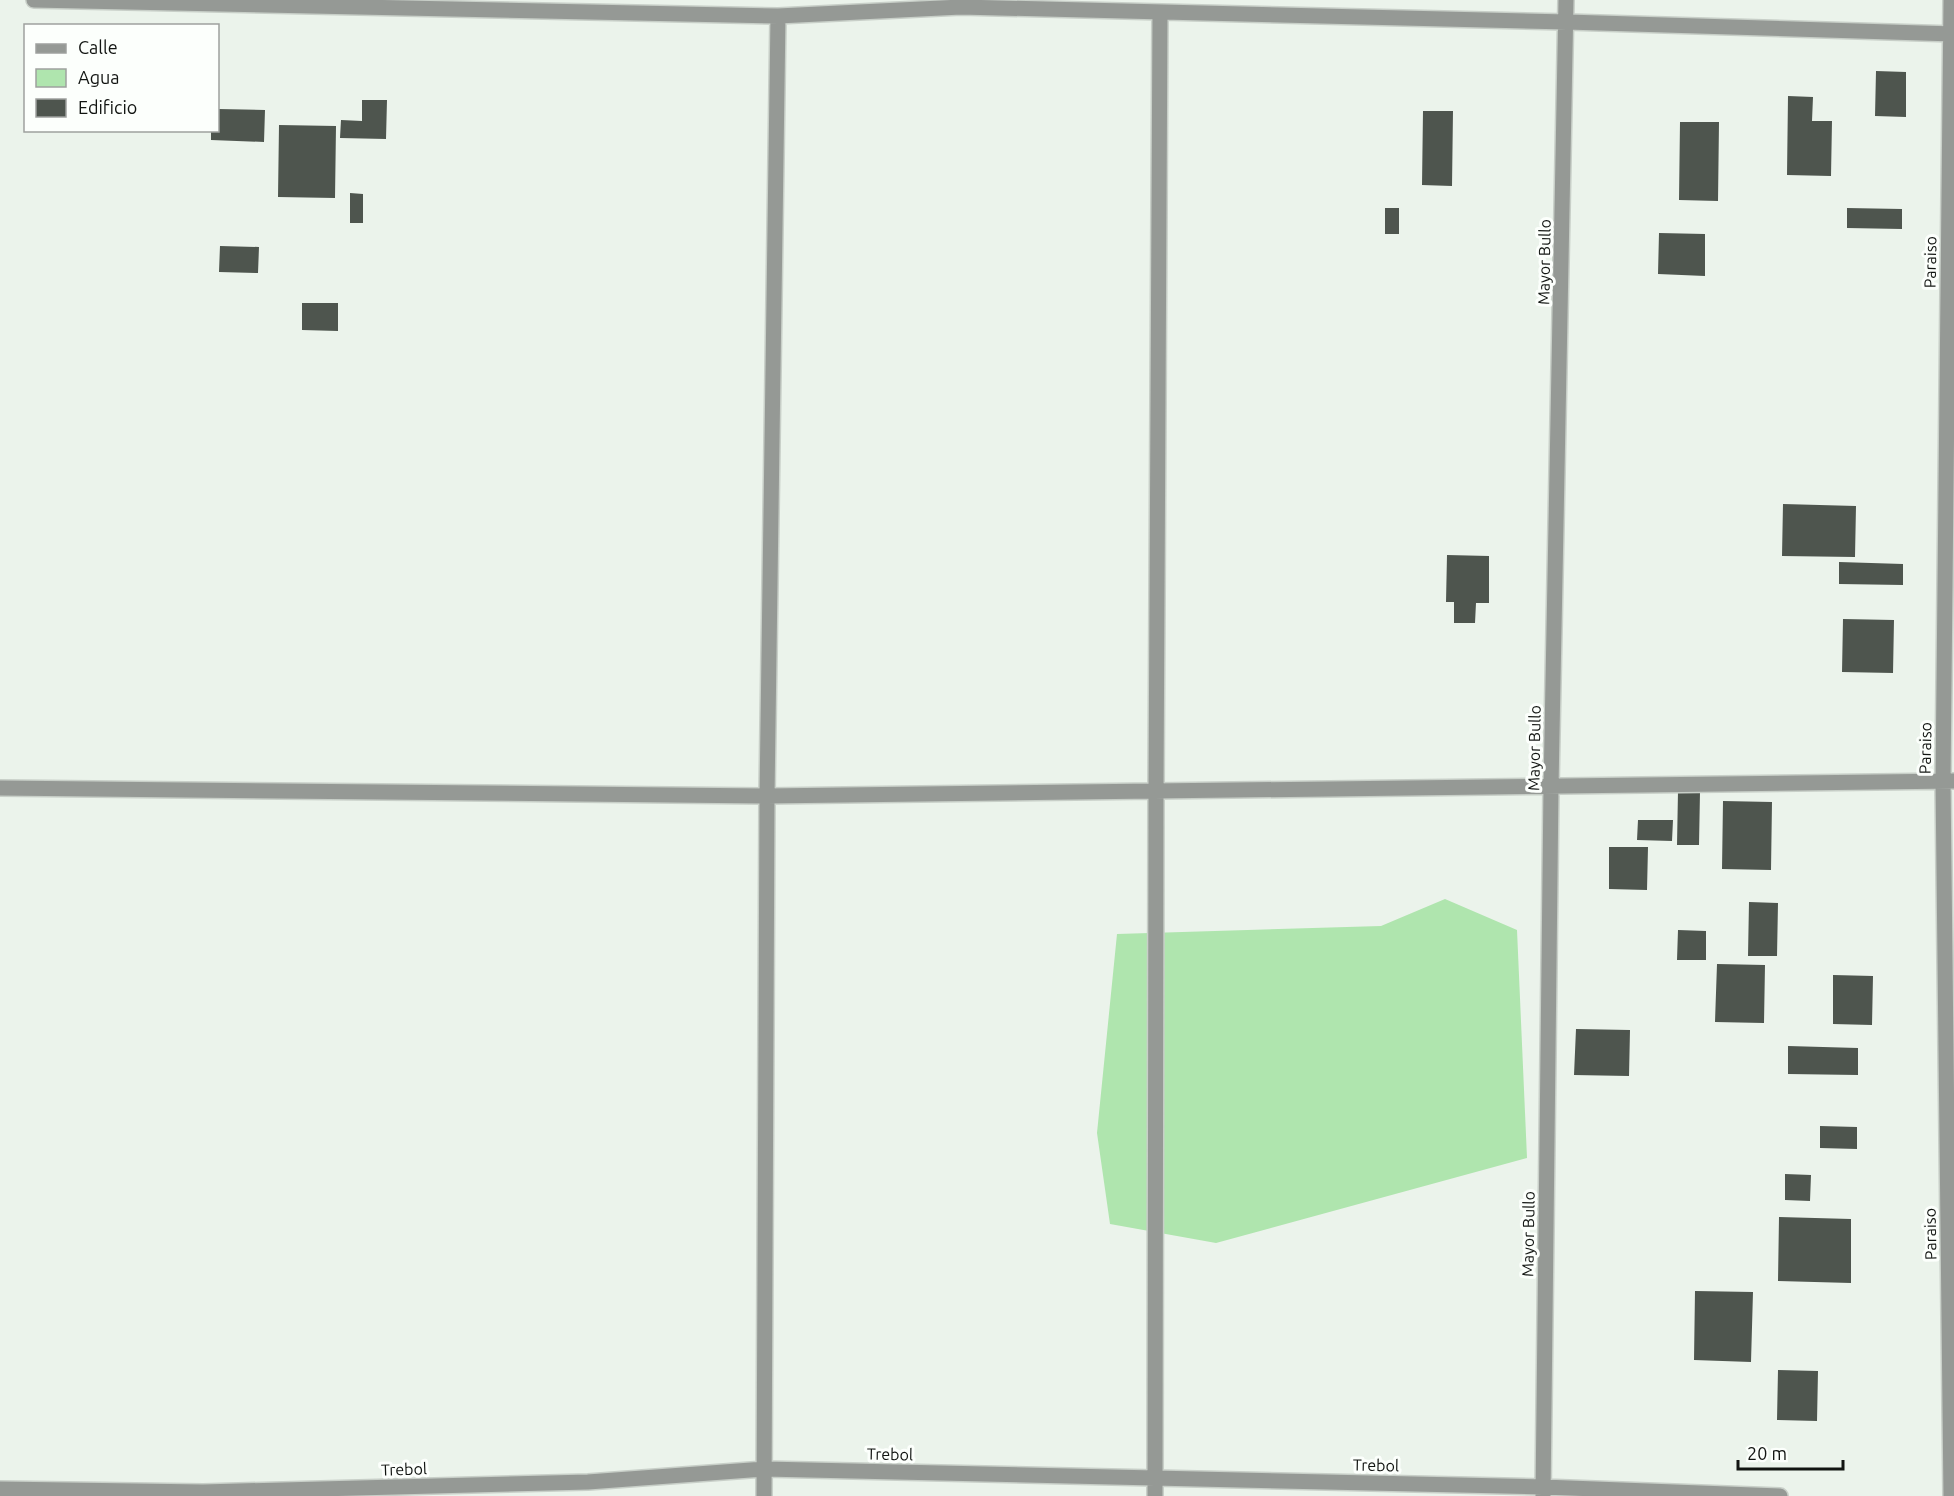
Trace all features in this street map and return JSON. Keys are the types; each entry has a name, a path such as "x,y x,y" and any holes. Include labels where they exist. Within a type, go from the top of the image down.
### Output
{"street":[{"path":"34,0 340,4 778,16 961,4 1160,12 1952,34"},
{"name":"Mayor Bullo","path":"1543,1492 1551,787 1566,0"},
{"name":"Paraiso","path":"1951,0 1948,781 1951,1496"},
{"path":"1155,1496 1160,12"},
{"path":"765,1496 767,796 778,16"},
{"path":"0,788 767,796 1948,781"},
{"name":"Trebol","path":"0,1489 203,1492 588,1482 765,1469 1155,1478 1543,1492 1780,1496"}],"water":[{"path":"1445,899 1517,930 1527,1158 1216,1243 1110,1224 1097,1133 1117,934 1381,926"}],"building":[{"path":"1876,71 1906,72 1906,117 1875,116"},
{"path":"1788,96 1813,97 1812,121 1832,121 1831,176 1787,175"},
{"path":"362,100 387,100 386,139 340,138 341,120 362,121"},
{"path":"219,109 265,110 264,142 211,140 211,132 219,132"},
{"path":"1423,111 1453,111 1452,186 1422,185"},
{"path":"1680,122 1719,122 1718,201 1679,200"},
{"path":"279,125 336,126 335,198 278,197"},
{"path":"350,193 363,194 363,223 350,223"},
{"path":"1385,208 1399,208 1399,234 1385,234"},
{"path":"1847,208 1902,209 1902,229 1847,228"},
{"path":"1659,233 1705,234 1705,276 1658,274"},
{"path":"220,246 259,247 258,273 219,272"},
{"path":"302,303 338,303 338,331 302,330"},
{"path":"1783,504 1856,506 1855,557 1782,556"},
{"path":"1447,555 1489,556 1489,603 1476,603 1475,623 1454,623 1454,602 1446,602"},
{"path":"1839,562 1903,564 1903,585 1839,584"},
{"path":"1843,619 1894,620 1893,673 1842,672"},
{"path":"1678,791 1700,792 1699,845 1677,845"},
{"path":"1723,801 1772,802 1771,870 1722,869"},
{"path":"1638,820 1673,820 1672,841 1637,840"},
{"path":"1609,847 1648,847 1647,890 1609,889"},
{"path":"1749,902 1778,903 1777,956 1748,956"},
{"path":"1678,930 1706,931 1706,960 1677,960"},
{"path":"1717,964 1765,965 1764,1023 1715,1022"},
{"path":"1833,975 1873,976 1872,1025 1833,1024"},
{"path":"1576,1029 1630,1030 1629,1076 1574,1075"},
{"path":"1788,1046 1858,1048 1858,1075 1788,1074"},
{"path":"1820,1126 1857,1127 1857,1149 1820,1148"},
{"path":"1785,1174 1811,1175 1810,1201 1785,1200"},
{"path":"1779,1217 1851,1219 1851,1283 1778,1281"},
{"path":"1695,1291 1753,1292 1751,1362 1694,1360"},
{"path":"1778,1370 1818,1371 1817,1421 1777,1420"}]}
